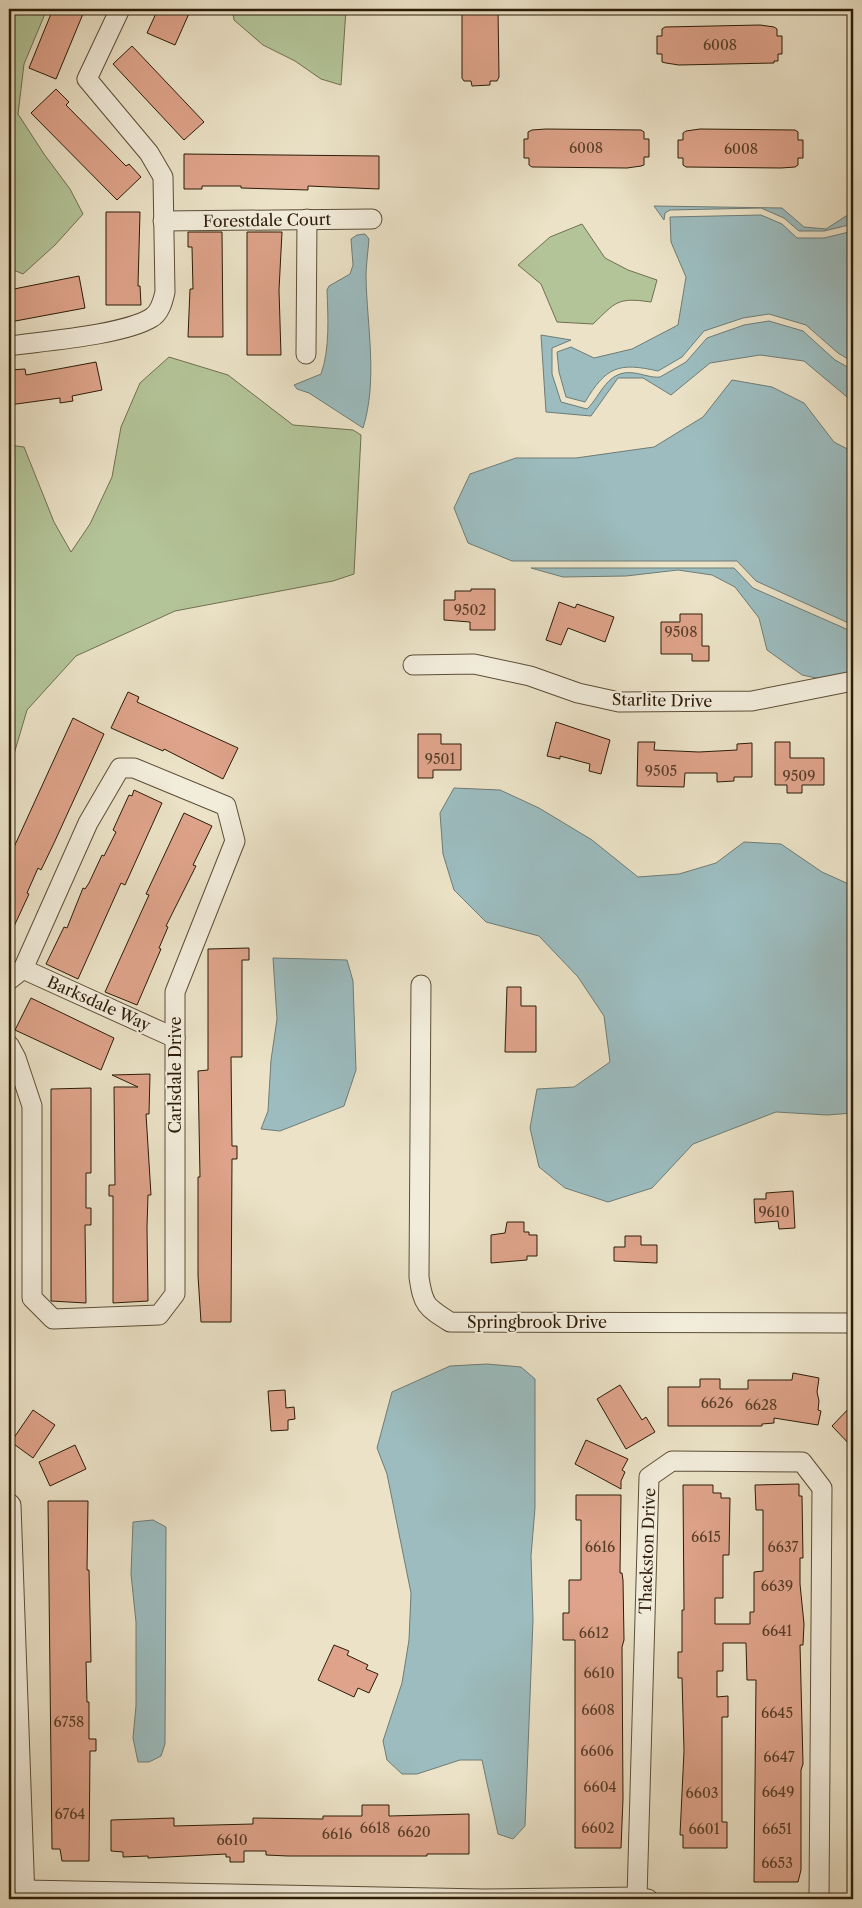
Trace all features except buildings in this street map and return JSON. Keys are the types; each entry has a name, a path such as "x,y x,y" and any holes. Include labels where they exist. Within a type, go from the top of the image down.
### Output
{"street":[{"path":"9,346 110,331 153,318 160,308 165,292 163,177 157,164 87,79 120,9"},
{"path":"306,354 308,219"},
{"name":"Forestdale Court","path":"163,221 372,219"},
{"name":"Starlite Drive","path":"413,665 474,664 530,676 578,693 619,702 752,701 853,681"},
{"name":"Carlsdale Drive","path":"9,1046 16,1058 32,1106 32,1298 53,1319 159,1314 175,1294 175,992 235,841 226,806 134,768 120,768 88,822 16,975"},
{"name":"Barksdale Way","path":"16,975 175,1038"},
{"name":"Springbrook Drive","path":"421,985 418,1277 424,1303 428,1309 450,1322 853,1323"},
{"name":"Thackston Drive","path":"643,1898 649,1477 672,1461 712,1461 802,1462 822,1488 819,1899"},
{"path":"9,1503 11,1505 25,1894 484,1899 643,1898"}],"green space":[{"path":"9,9 47,9 24,64 18,114 70,189 83,214 55,245 23,274 9,268"},
{"path":"241,9 346,9 341,85 321,79 295,61 263,45 234,20 233,14"},
{"path":"582,224 605,258 628,270 657,280 651,302 631,300 618,303 612,306 593,324 557,322 541,284 518,265 550,237"},
{"path":"169,357 228,375 293,425 353,430 361,435 354,574 333,581 175,611 76,656 27,710 9,771 9,445 24,447 54,522 71,552 90,524 112,477 121,427 140,383"}],"water":[{"path":"654,206 782,208 804,227 826,229 846,216 853,216 853,224 824,231 799,231 784,218 761,208 670,210 665,213 664,220"},
{"path":"761,215 782,224 797,238 824,238 853,231 853,362 838,353 806,325 769,314 743,318 704,331 682,357 658,371 633,367 614,370 600,381 585,402 566,397 559,372 557,352 571,347 594,358 632,349 678,325 686,277 671,242 670,217"},
{"path":"365,234 369,239 366,277 371,372 370,391 363,428 309,393 297,389 294,385 321,374 327,344 327,290 329,286 350,274 353,265 351,239 357,235"},
{"path":"769,321 803,331 835,360 853,370 853,402 804,361 760,355 710,363 671,395 643,378 618,378 591,416 546,412 541,335 571,340 552,348 552,374 561,402 587,409 611,379 617,375 634,373 660,377 686,362 707,338 744,325"},
{"path":"732,380 772,387 804,403 834,442 853,452 853,625 756,581 737,561 512,561 468,543 454,508 470,474 516,458 576,458 654,447 703,417"},
{"path":"531,568 734,568 753,588 853,632 853,672 821,679 802,675 767,650 759,618 735,587 712,575 678,570 626,576 563,577"},
{"path":"454,788 500,790 539,808 592,840 638,877 679,874 716,863 744,842 781,844 822,872 853,886 853,1113 827,1115 776,1112 693,1144 652,1188 608,1202 565,1188 539,1167 530,1128 537,1089 574,1087 610,1062 604,1016 578,977 539,936 486,922 454,890 443,854 440,813"},
{"path":"273,958 347,960 353,981 356,1070 344,1106 280,1131 261,1129 268,1111 271,1060 277,1019"},
{"path":"487,1364 521,1367 535,1379 535,1508 531,1556 533,1620 525,1826 513,1839 498,1834 482,1760 460,1760 417,1774 402,1774 387,1760 383,1741 402,1683 409,1640 411,1593 387,1474 377,1448 392,1392 450,1366"},
{"path":"153,1520 166,1527 165,1744 161,1756 149,1762 138,1762 133,1738 136,1706 136,1622 131,1574 133,1522"}]}
